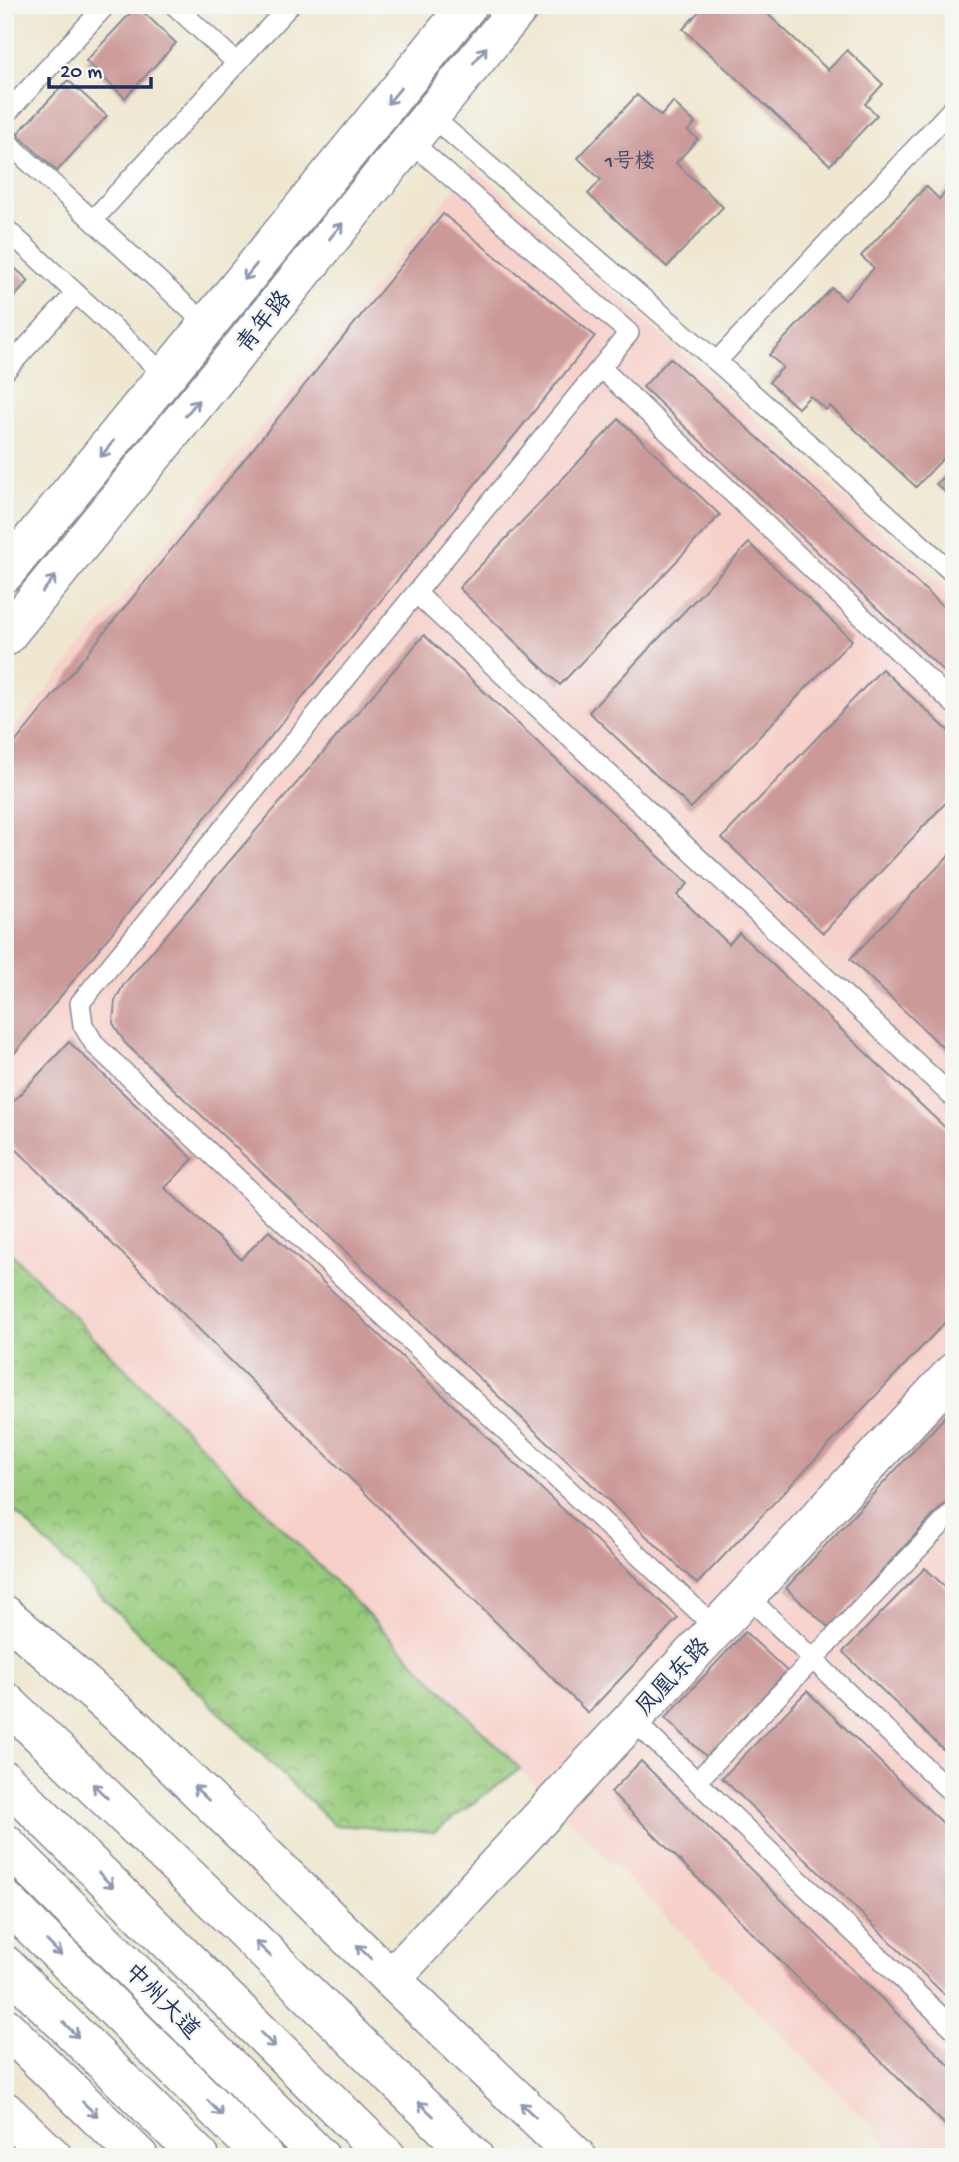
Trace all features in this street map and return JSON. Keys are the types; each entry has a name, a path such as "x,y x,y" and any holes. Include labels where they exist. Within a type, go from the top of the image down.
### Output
{"main road":[{"name":"青年路","path":"5,573 468,5"},
{"name":"青年路","path":"5,637 521,5"},
{"name":"凤凰东路","path":"391,1979 954,1372"},
{"path":"5,1615 135,1728 577,2157"},
{"path":"5,1701 217,1904 474,2157"},
{"path":"5,1780 387,2157"},
{"name":"中州大道","path":"5,1843 320,2157"},
{"name":"中州大道","path":"5,1900 264,2157"},
{"path":"5,1965 200,2157"},
{"path":"5,2027 139,2157"},
{"path":"5,2111 53,2157"}],"lane":[{"path":"5,115 106,5"},
{"path":"174,5 237,63"},
{"path":"93,220 290,5"},
{"path":"717,361 954,107"},
{"path":"420,128 717,361 954,574"},
{"path":"420,128 629,333 80,1003 83,1025 95,1045 716,1628"},
{"path":"5,140 207,325"},
{"path":"5,228 166,376"},
{"path":"5,371 76,293"},
{"path":"601,368 954,704"},
{"path":"416,593 954,1098"},
{"path":"697,1782 954,1511"},
{"path":"747,1595 954,1795"},
{"path":"632,1718 954,2029"}],"shaded area":[{"path":"473,166 954,596 954,2157 902,2157 5,1247 5,741"}],"green space":[{"path":"5,1247 520,1769 434,1832 334,1825 5,1502"}],"building":[{"path":"705,5 758,5 828,70 847,50 883,84 865,104 877,115 830,165 683,29"},
{"path":"137,6 176,43 125,98 86,61"},
{"path":"68,80 107,116 57,171 17,134"},
{"path":"637,95 661,116 673,102 695,123 688,131 698,139 676,163 723,207 667,267 588,194 601,180 578,158"},
{"path":"954,183 954,456 949,452 916,487 830,406 826,410 810,396 798,408 769,382 783,367 769,355 832,288 845,300 874,268 861,256 926,186 939,199"},
{"path":"443,214 595,336 5,1065 5,755"},
{"path":"5,259 29,281 5,307"},
{"path":"670,358 954,616 954,681 643,387"},
{"path":"619,419 720,515 560,685 459,588"},
{"path":"954,465 954,500 936,484"},
{"path":"749,543 852,640 691,808 589,712"},
{"path":"424,635 688,884 677,895 729,944 739,933 954,1136 954,1313 697,1584 125,1043 113,1023 115,1001 124,984"},
{"path":"882,669 954,736 954,794 823,933 722,838"},
{"path":"954,850 954,1054 952,1056 850,959"},
{"path":"69,1042 193,1159 165,1188 241,1259 269,1231 678,1618 588,1713 5,1138 5,1110"},
{"path":"954,1407 954,1493 829,1628 786,1588"},
{"path":"925,1568 954,1595 954,1760 843,1652"},
{"path":"745,1632 787,1671 707,1757 665,1718"},
{"path":"807,1691 954,1834 954,2004 722,1778"},
{"path":"641,1761 954,2070 954,2134 611,1792"}]}
